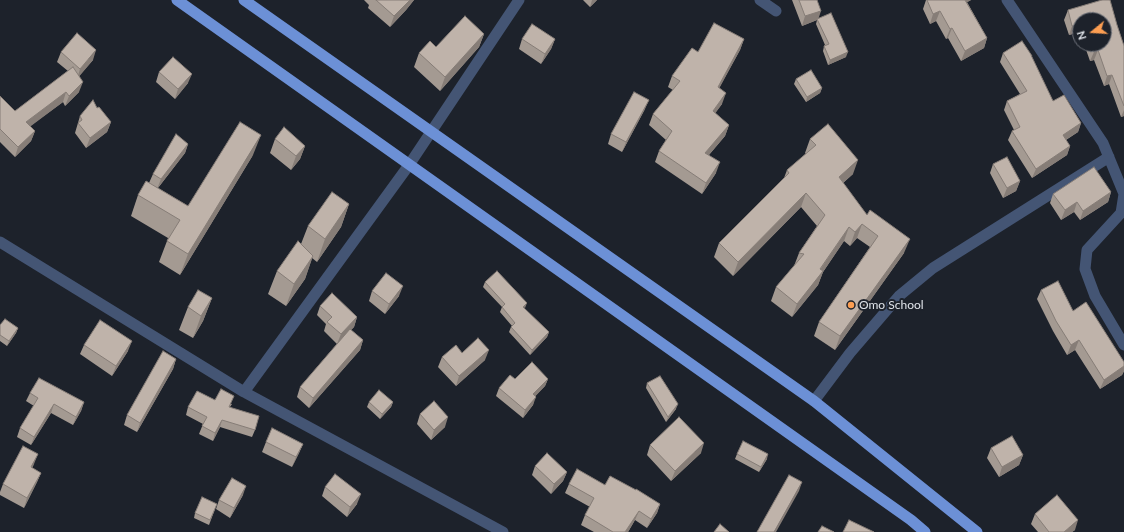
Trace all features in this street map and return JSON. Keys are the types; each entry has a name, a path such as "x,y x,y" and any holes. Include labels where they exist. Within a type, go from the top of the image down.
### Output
{"highway":[{"path":"177,0 898,511 925,532"},
{"path":"244,0 814,401 977,532"}],"street":[{"path":"244,392 409,165 519,0"},
{"path":"760,0 776,11"},
{"path":"1008,0 1103,143 1124,194 1121,213 1087,250 1086,269 1095,296 1124,345"},
{"path":"814,401 850,353 899,296 934,268 1109,157"},
{"path":"0,242 244,392 503,532"}],"building":[{"path":"376,0 410,0 394,16"},
{"path":"799,0 817,0 821,11 805,16"},
{"path":"927,0 965,0 987,38 965,51 940,11 933,14"},
{"path":"1102,0 1110,0 1124,46 1124,106 1112,75 1107,76 1099,52 1112,52 1112,12 1072,12 1072,26 1068,10"},
{"path":"831,13 848,52 830,60 824,46 829,44 817,19"},
{"path":"465,16 484,34 445,77 419,53 430,41 436,47"},
{"path":"714,23 744,39 718,87 726,93 713,111 729,125 705,153 720,162 706,183 659,151 672,131 653,114 680,81 672,76 692,48 698,52"},
{"path":"532,24 555,39 545,54 522,39"},
{"path":"77,33 96,50 80,69 61,52"},
{"path":"1022,41 1032,56 1031,55 1053,101 1064,95 1081,123 1063,135 1070,146 1036,169 1012,131 1020,127 1007,101 1027,91 1003,53"},
{"path":"173,57 192,74 178,89 159,72"},
{"path":"73,67 83,82 69,96 66,92 26,122 35,131 18,147 0,129 0,96 15,111"},
{"path":"811,70 822,88 807,97 796,79"},
{"path":"634,92 649,100 626,142 611,134"},
{"path":"93,100 97,108 99,107 111,122 90,138 78,123 82,120 80,116"},
{"path":"240,122 261,135 188,254 167,241 180,220 138,195 146,181 188,206"},
{"path":"828,124 858,160 839,177 867,215 870,210 910,239 840,336 819,322 878,236 862,224 855,232 849,227 820,269 823,271 797,304 776,287 804,254 799,253 825,215 806,193 738,262 719,243 789,173 787,170 816,145 810,139"},
{"path":"284,127 305,146 296,156 275,139"},
{"path":"176,134 188,144 161,179 153,174"},
{"path":"1007,157 1020,181 1007,188 993,164"},
{"path":"1094,167 1111,192 1083,211 1077,202 1065,210 1053,194"},
{"path":"332,192 349,204 325,239 308,226"},
{"path":"298,241 313,256 294,284 277,271"},
{"path":"497,271 527,303 523,307 549,332 532,350 511,327 515,323 502,307 505,304 485,282"},
{"path":"386,273 403,286 389,304 372,291"},
{"path":"1058,281 1073,311 1086,302 1124,362 1124,366 1104,380 1079,340 1071,345 1056,321 1041,290"},
{"path":"198,290 212,298 201,316 188,307"},
{"path":"332,293 357,317 341,334 327,322 332,317 320,306"},
{"path":"5,319 18,328 9,341 0,335 0,325"},
{"path":"100,320 132,341 116,366 84,345"},
{"path":"350,329 363,340 313,398 300,387"},
{"path":"478,338 489,350 459,376 442,357 456,345 462,353"},
{"path":"163,351 176,359 140,423 127,415"},
{"path":"532,362 548,379 533,394 536,397 525,410 499,388 510,375 515,379"},
{"path":"660,376 678,404 668,417 647,383"},
{"path":"39,378 84,402 76,417 54,404 34,437 20,428 38,398 30,393"},
{"path":"221,389 234,396 229,407 259,416 255,430 222,420 215,433 202,426 207,417 188,407 197,391 215,400"},
{"path":"379,390 393,402 382,414 369,402"},
{"path":"434,401 448,417 434,430 420,414"},
{"path":"679,417 704,443 675,471 650,445"},
{"path":"272,428 303,444 296,457 266,442"},
{"path":"1012,436 1023,455 1002,467 991,448"},
{"path":"743,441 768,454 761,467 737,454"},
{"path":"23,446 38,454 31,467 41,473 27,498 3,484"},
{"path":"547,453 567,472 554,484 535,466"},
{"path":"577,469 605,485 610,476 636,489 660,504 651,519 639,511 625,532 613,532 585,515 594,498 569,484"},
{"path":"335,474 361,494 350,507 325,487"},
{"path":"789,475 802,482 774,532 757,532"},
{"path":"232,478 246,486 234,508 219,500"},
{"path":"1057,495 1078,520 1064,532 1049,532 1035,514"},
{"path":"202,497 217,504 210,520 195,513"},
{"path":"849,520 874,532 843,532"},
{"path":"720,524 729,532 714,532"},
{"path":"822,526 834,532 818,532"}],"place":[{"name":"Omo School","path":"851,305"}]}
